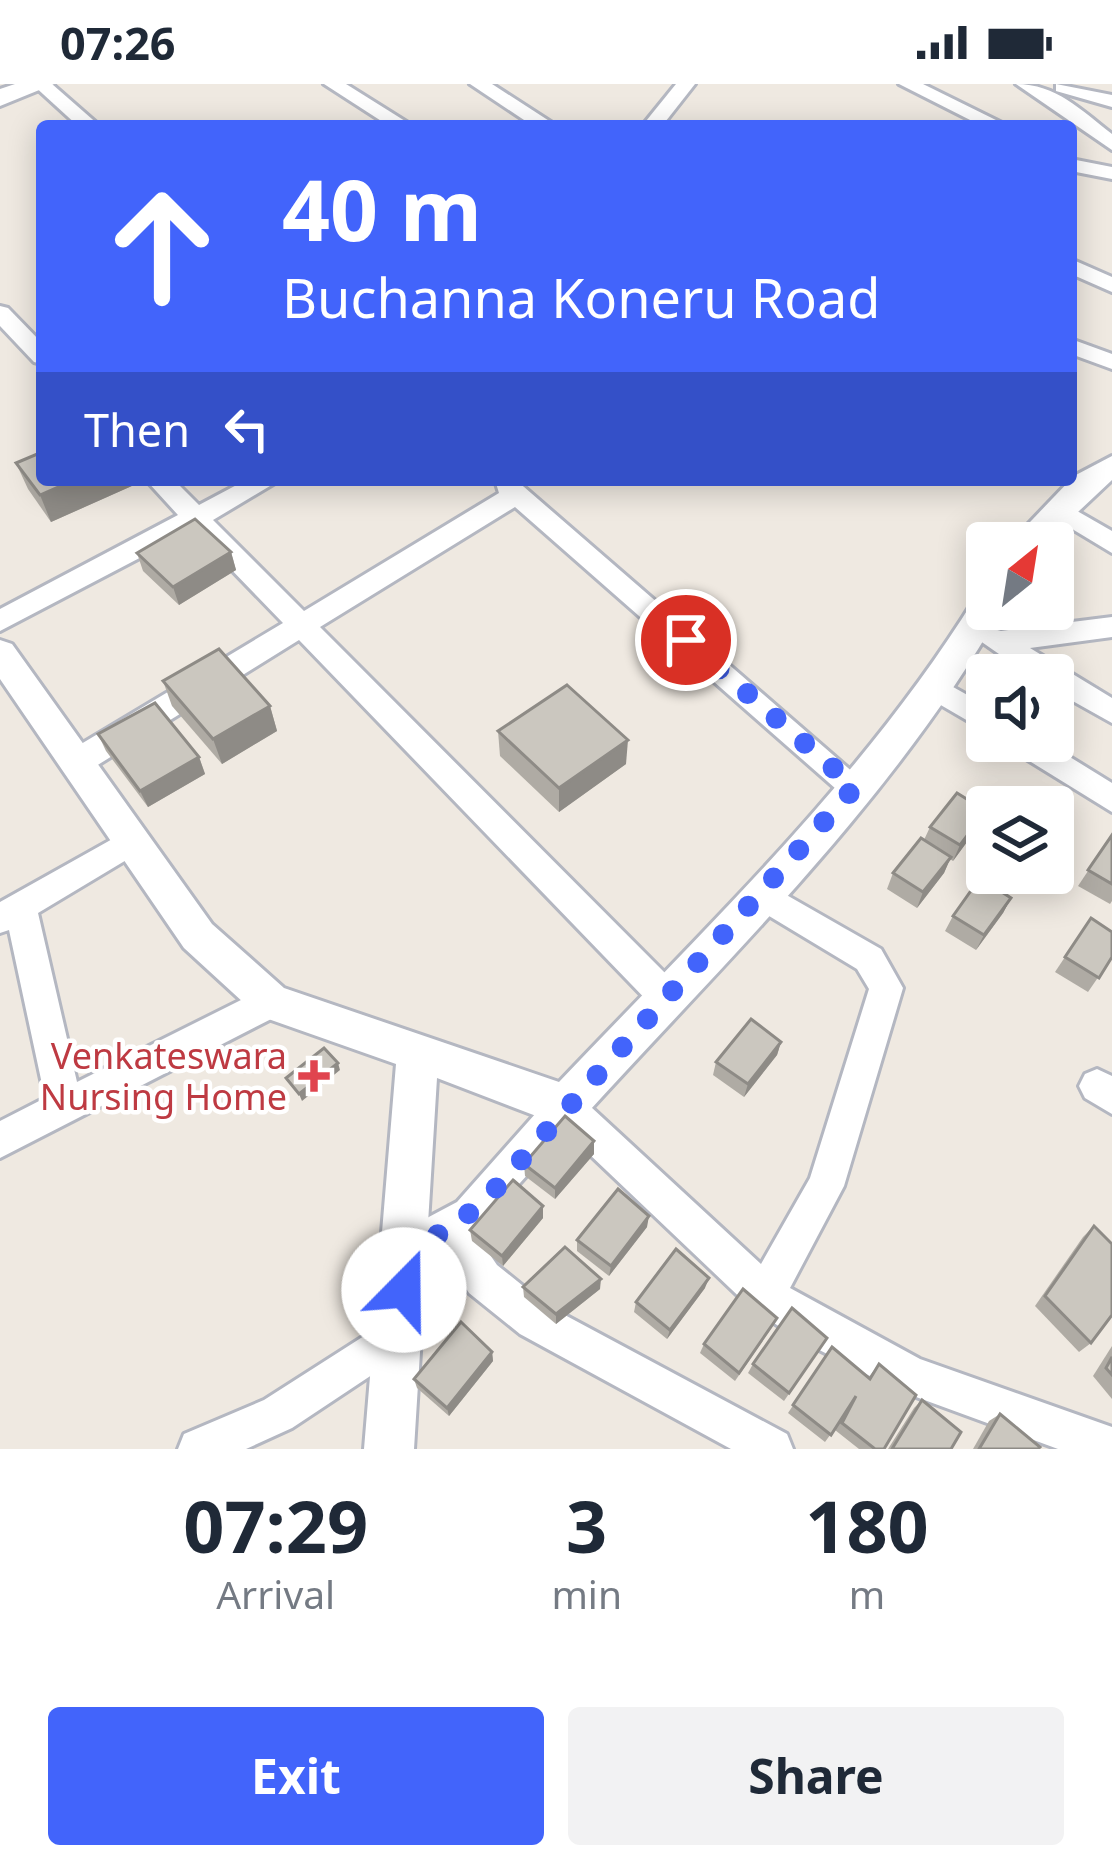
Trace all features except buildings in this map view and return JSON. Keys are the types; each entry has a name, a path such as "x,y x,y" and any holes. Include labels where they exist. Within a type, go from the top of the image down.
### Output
{"main road":[{"path":"0,98 41,84"}],"street":[{"path":"41,84 83,120"},
{"path":"332,84 393,120"},
{"path":"479,84 537,120"},
{"path":"908,84 985,120"},
{"path":"1025,84 1112,101"},
{"path":"656,120 676,86"},
{"path":"1061,90 1112,144"},
{"path":"1077,167 1112,173"},
{"path":"1077,269 1112,286"},
{"path":"0,314 36,351"},
{"path":"1077,348 1112,362"},
{"path":"1045,522 1112,466"},
{"path":"165,486 669,1000"},
{"path":"0,621 254,486"},
{"path":"77,762 301,625 508,487 855,787"},
{"path":"1058,508 1112,544"},
{"path":"1074,627 1112,627"},
{"path":"407,1248 451,1229 489,1196 762,895 983,630"},
{"path":"991,630 1024,654"},
{"path":"0,653 198,935 271,1002 418,1050 565,1107 765,1294 911,1376 1112,1448"},
{"path":"938,689 966,707"},
{"path":"1074,689 1112,712"},
{"path":"1053,762 1112,799"},
{"path":"65,1107 10,913 132,841"},
{"path":"762,895 869,959 886,988 826,1186 765,1294"},
{"path":"0,1140 271,1002"},
{"path":"389,1449 418,1050"},
{"path":"451,1229 483,1279 534,1320 772,1449"},
{"path":"199,1449 278,1414 400,1333"}],"place":[{"name":"Venkateswara Nursing Home","path":"314,1076"}],"route":[{"path":"404,1290 407,1248 451,1229 489,1196 855,787 686,640"}]}
